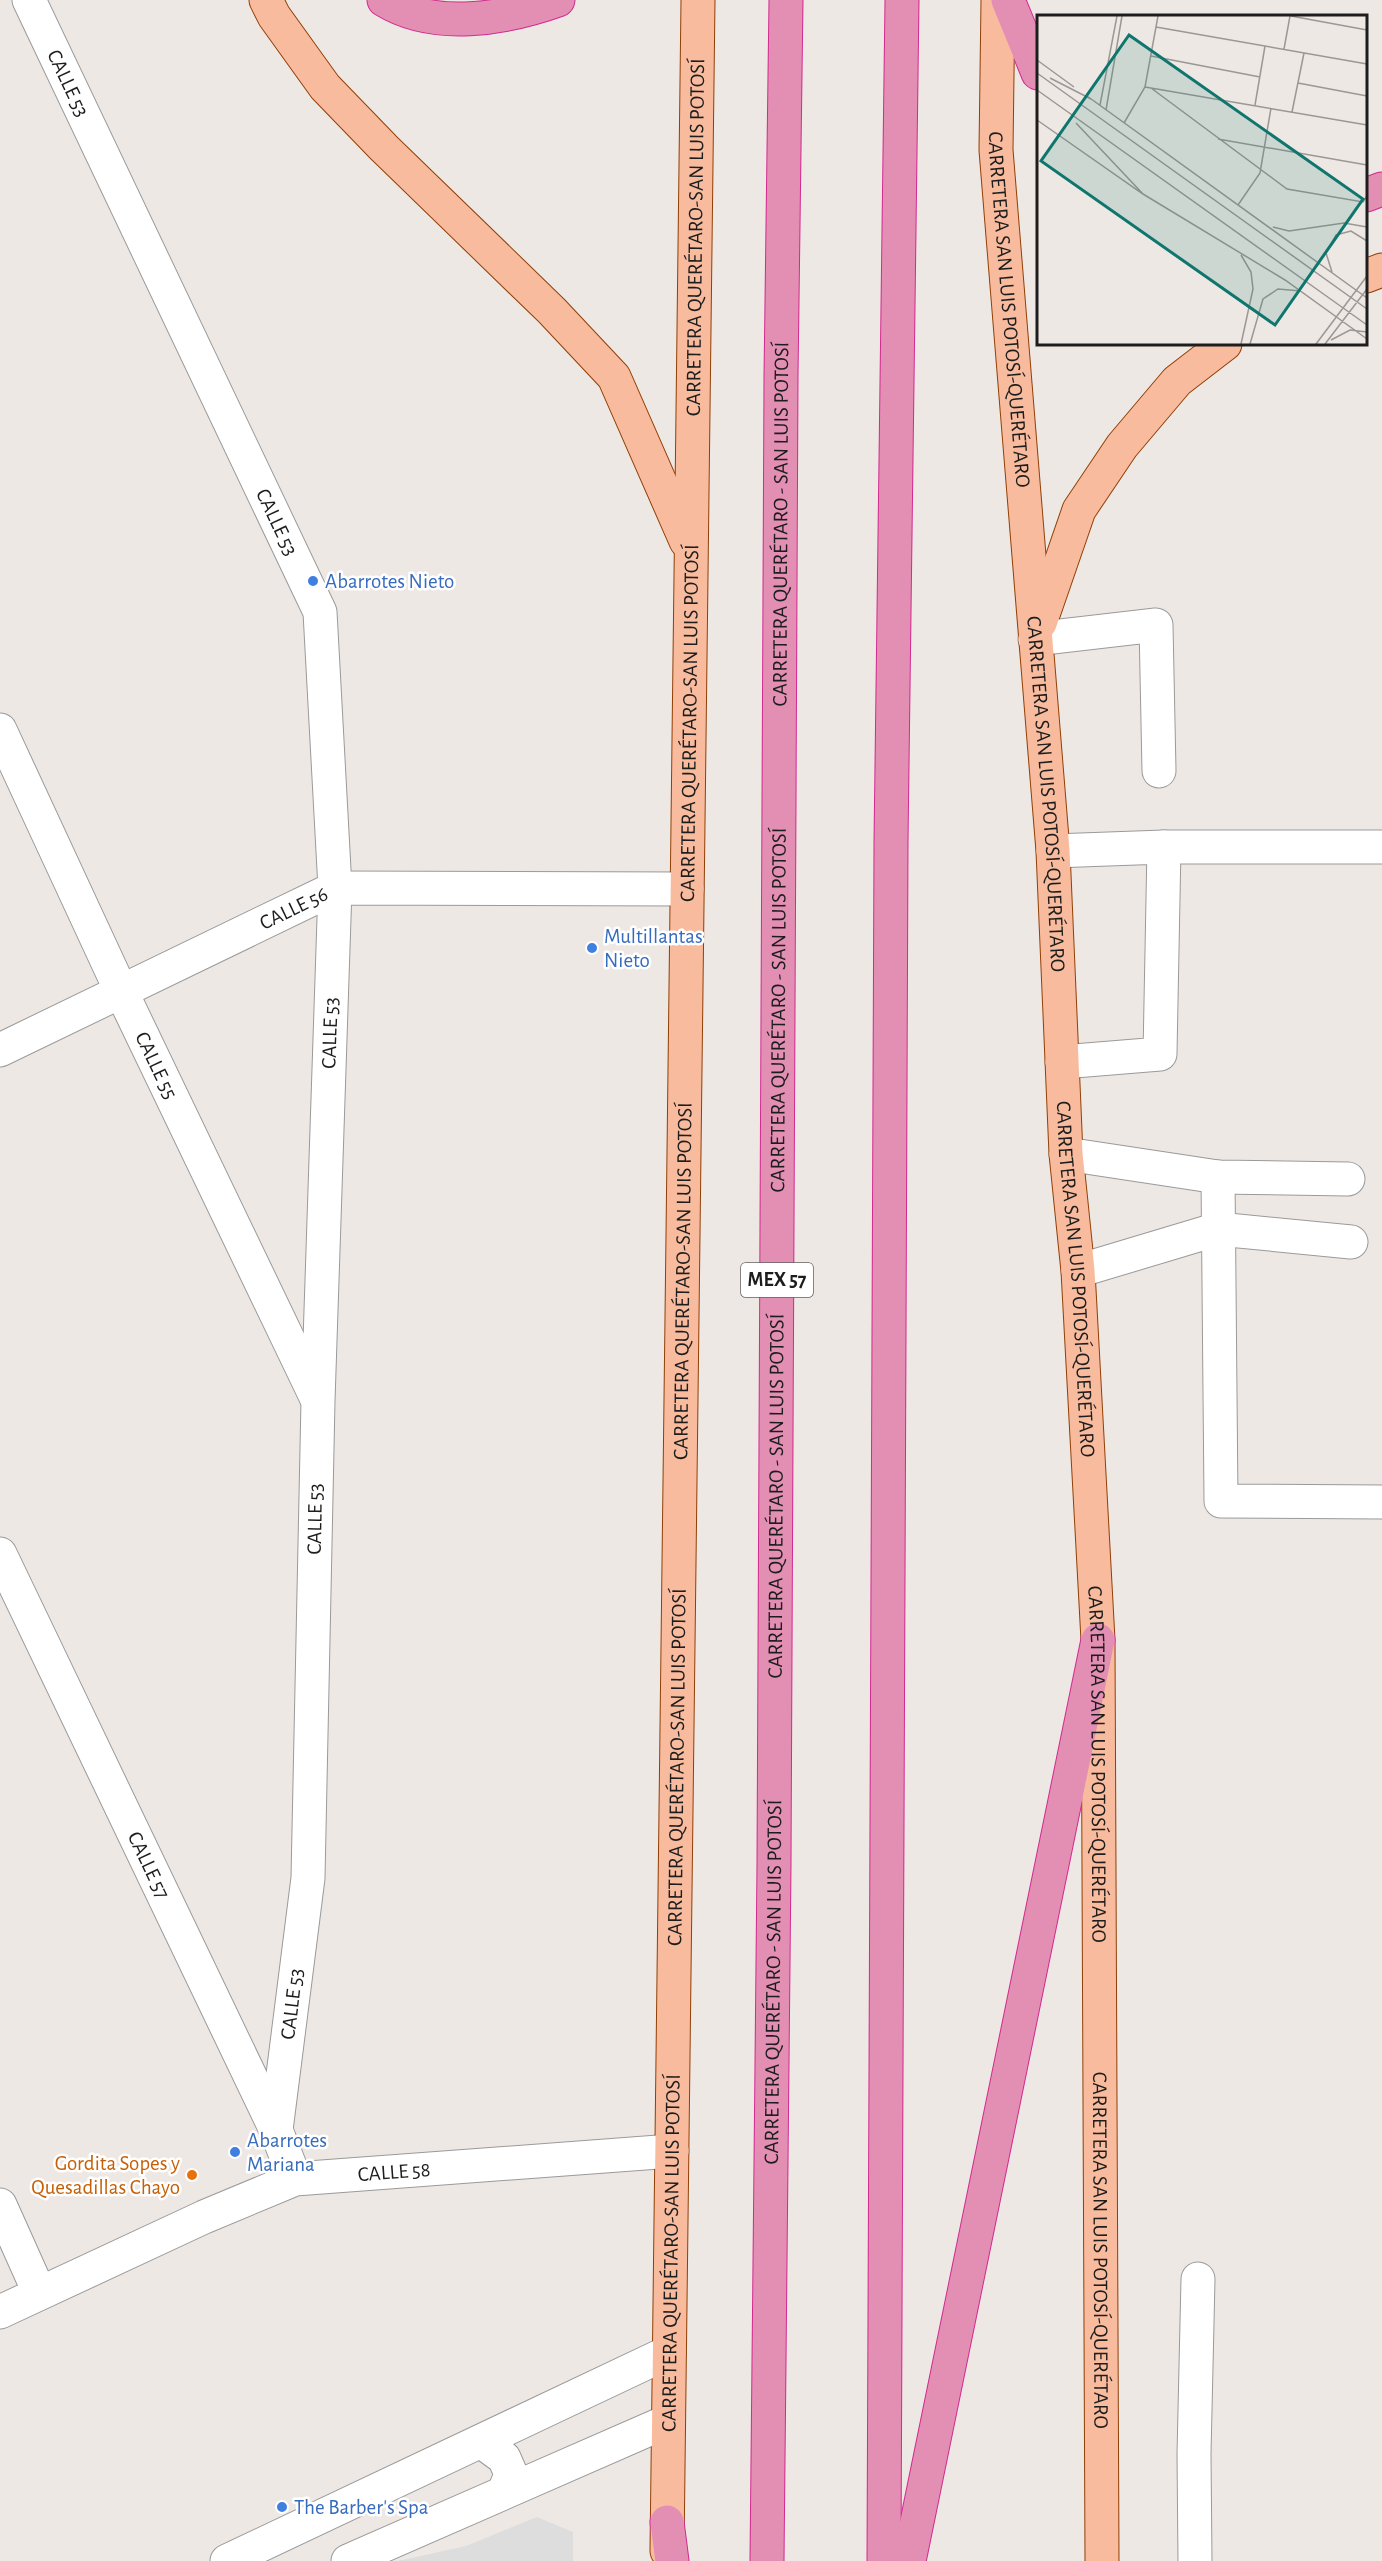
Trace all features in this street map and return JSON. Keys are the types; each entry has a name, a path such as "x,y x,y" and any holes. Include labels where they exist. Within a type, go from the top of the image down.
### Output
{"highway":[{"path":"384,0 401,10 466,21 535,8 558,0"},
{"name":"CARRETERA QUERÉTARO - SAN LUIS POTOSÍ","path":"767,2561 774,1864 780,376 786,0"},
{"path":"884,2561 891,842 902,0"},
{"path":"1008,0 1037,71"},
{"path":"1367,194 1382,189"},
{"path":"909,2561 1098,1640"},
{"path":"667,2522 672,2561"}],"main road":[{"path":"267,0 274,16 325,87 384,148 552,311 614,377 691,553"},
{"name":"CARRETERA QUERÉTARO-SAN LUIS POTOSÍ","path":"667,2561 698,0"},
{"name":"CARRETERA SAN LUIS POTOSÍ-QUERÉTARO","path":"998,0 996,150 1053,851 1066,1154 1078,1271 1098,1640 1102,2561"},
{"path":"1367,275 1382,270"},
{"path":"1035,639 1079,510 1122,446 1177,381 1224,345"}],"street":[{"name":"CALLE 53","path":"29,0 320,612 335,888 318,1401 308,1878 276,2130"},
{"path":"1035,639 1156,625 1159,771"},
{"name":"CALLE 55","path":"0,730 121,991 318,1401"},
{"path":"1062,1062 1160,1054 1164,847"},
{"path":"1053,851 1164,847 1382,847"},
{"name":"CALLE 56","path":"0,1050 335,888 687,889"},
{"path":"1066,1154 1218,1177 1348,1179"},
{"path":"1218,1177 1221,1501 1382,1502"},
{"path":"1078,1271 1218,1229 1351,1242"},
{"name":"CALLE 57","path":"0,1554 276,2130 295,2179"},
{"name":"CALLE 58","path":"0,2312 204,2217 295,2179 672,2151"},
{"path":"0,2205 39,2292"},
{"path":"1195,2561 1197,2279"},
{"path":"227,2561 669,2352"},
{"path":"348,2561 668,2421"},
{"path":"482,2442 504,2458 511,2474 504,2492"}],"shaded area":[{"path":"537,2517 573,2532 573,2561 398,2561 466,2546"}],"place":[{"name":"Abarrotes Nieto","path":"313,581"},
{"name":"Multillantas Nieto","path":"592,948"},
{"name":"Abarrotes Mariana","path":"235,2152"},
{"name":"Gordita Sopes y Quesadillas Chayo","path":"192,2175"},
{"name":"The Barber's Spa","path":"282,2507"}]}
